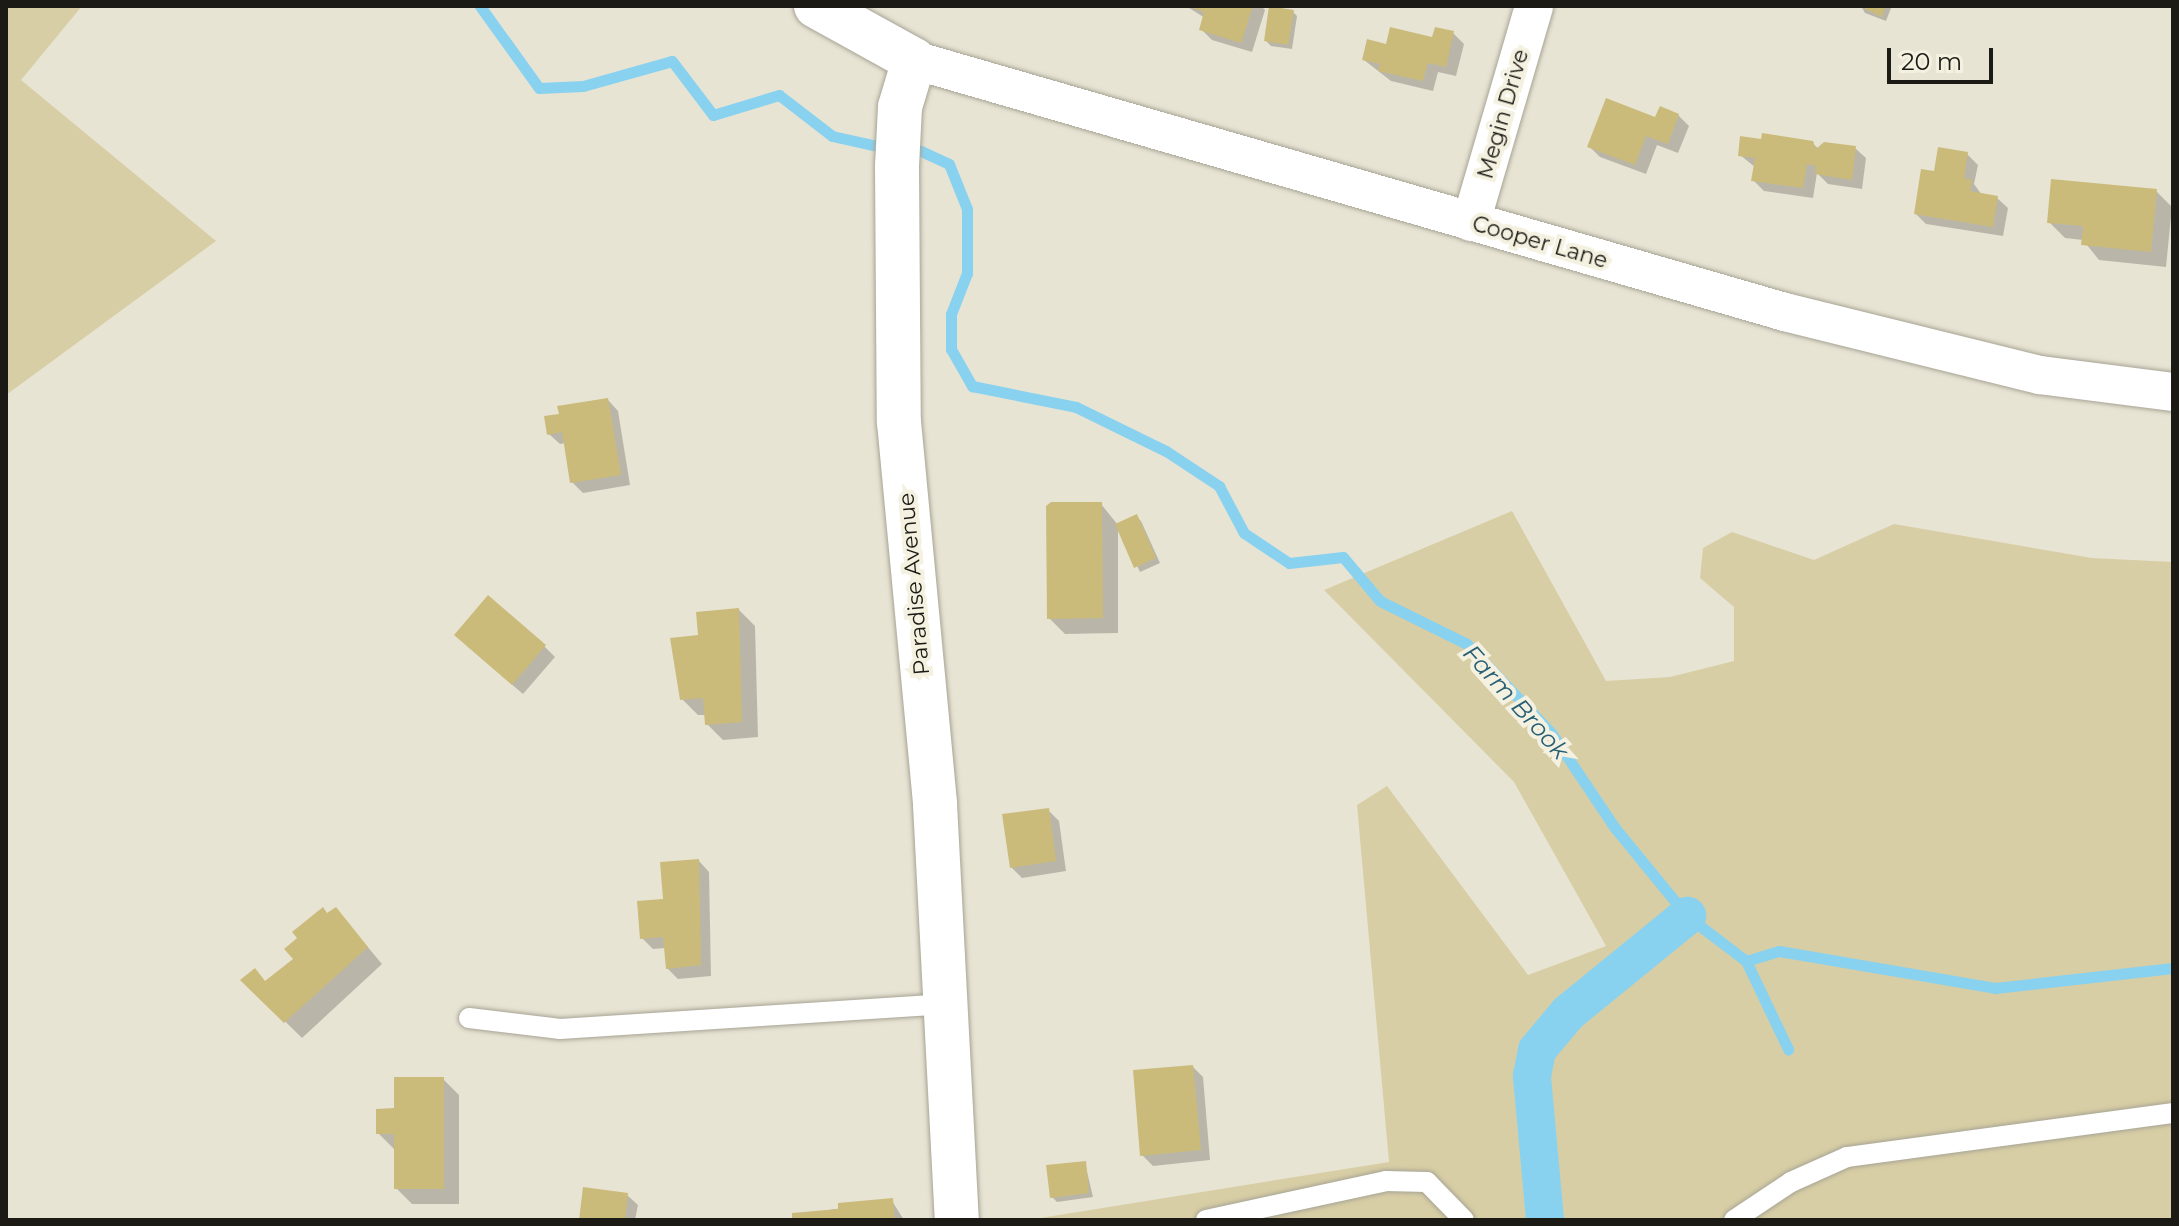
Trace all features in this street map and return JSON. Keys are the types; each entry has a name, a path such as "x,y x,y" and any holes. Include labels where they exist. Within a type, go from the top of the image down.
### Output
{"street":[{"path":"816,6 914,60"},
{"name":"Megin Drive","path":"1471,222 1534,6"},
{"name":"Cooper Lane","path":"914,60 1471,222 1928,350 2040,375 2173,392"},
{"name":"Paradise Avenue","path":"914,60 900,107 896,330 947,1004 957,1220"}],"lane":[{"path":"469,1018 560,1029 947,1004"},
{"path":"1734,1220 1791,1182 1847,1157 2173,1113"},
{"path":"1206,1220 1386,1181 1427,1182 1464,1220"}],"shaded area":[{"path":"6,6 82,6 21,80 216,241 6,395"},
{"path":"1512,511 1606,681 1670,677 1734,661 1734,607 1700,578 1703,548 1732,532 1814,560 1894,524 2092,558 2173,562 2173,1220 1028,1220 1389,1162 1357,805 1387,786 1528,975 1606,946 1514,782 1324,590"}],"building":[{"path":"1188,6 1253,6 1241,43 1199,30 1204,12"},
{"path":"1269,6 1294,10 1288,45 1264,41"},
{"path":"1859,6 1885,6 1882,17"},
{"path":"1390,27 1432,37 1435,27 1454,31 1446,67 1428,63 1423,81 1378,71 1380,64 1362,60 1367,39 1386,44"},
{"path":"1606,98 1655,117 1660,106 1679,114 1668,144 1646,136 1635,165 1587,147"},
{"path":"1762,133 1813,141 1816,149 1824,142 1856,146 1852,180 1815,174 1816,166 1807,164 1803,188 1751,181 1755,158 1738,156 1740,136 1761,139"},
{"path":"1938,147 1968,152 1964,178 1972,180 1970,191 1998,196 1993,227 1914,214 1921,169 1934,171"},
{"path":"2051,179 2157,189 2151,252 2081,245 2083,226 2047,223"},
{"path":"608,398 621,475 570,483 562,432 547,435 544,416 559,414 557,406"},
{"path":"1051,502 1102,502 1103,618 1047,619 1046,506"},
{"path":"1137,514 1156,558 1134,568 1115,524"},
{"path":"488,595 546,645 512,685 454,635"},
{"path":"739,608 742,722 705,725 703,698 680,700 670,638 698,635 696,612"},
{"path":"1049,808 1056,861 1010,868 1002,814"},
{"path":"699,859 701,965 666,969 663,937 640,939 637,901 663,899 660,862"},
{"path":"323,907 327,913 336,907 368,947 284,1023 240,980 255,968 265,981 293,959 284,949 297,938 292,932"},
{"path":"1193,1065 1201,1150 1140,1156 1133,1070"},
{"path":"394,1077 444,1077 444,1189 394,1189 394,1134 376,1134 376,1109 394,1108"},
{"path":"1086,1161 1089,1193 1050,1198 1046,1165"},
{"path":"583,1187 628,1193 625,1220 579,1220"},
{"path":"893,1198 895,1220 792,1220 792,1213 838,1209 838,1203"}],"waterway":[{"path":"480,6 539,88 583,86 672,61 713,115 779,95 832,136 878,146"},
{"name":"Farm Brook","path":"921,151 949,164 967,209 967,273 951,314 951,349 972,386 1076,407 1166,451 1219,486 1244,533 1289,563 1343,557 1380,601 1467,644 1552,734 1615,828 1687,916 1746,961 1788,1049"},
{"path":"1545,1220 1532,1076 1537,1050 1568,1013 1687,916"},
{"path":"1746,961 1779,951 1995,988 2173,968"}]}
